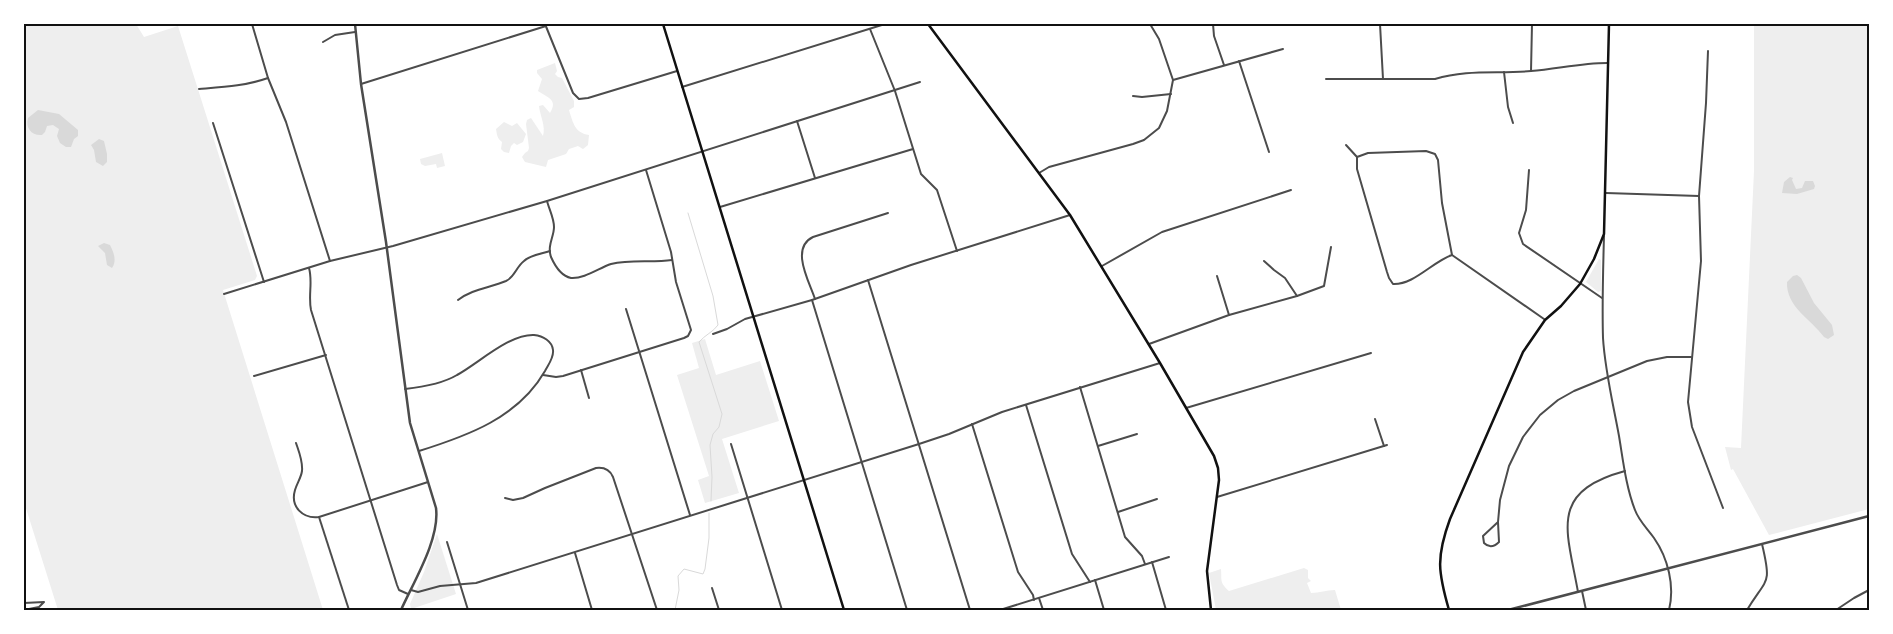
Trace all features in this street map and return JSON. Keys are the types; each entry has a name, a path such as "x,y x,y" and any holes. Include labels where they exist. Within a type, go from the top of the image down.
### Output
{"main road":[{"path":"663,24 844,610"},
{"path":"928,24 1070,215 1149,344 1217,463 1218,497 1207,571 1211,610"},
{"path":"1449,610 1440,579 1439,566 1444,536 1523,352 1545,320 1561,306 1580,284 1594,260 1604,234 1609,24"}],"street":[{"path":"252,24 268,78 286,122 330,261"},
{"path":"354,24 361,84 387,247 410,423 436,508 436,530 401,610"},
{"path":"682,87 885,24"},
{"path":"1039,173 1049,167 1144,140 1159,128 1167,111 1173,80 1159,39 1150,24"},
{"path":"1213,24 1214,36 1224,65"},
{"path":"1380,24 1383,79"},
{"path":"1531,71 1532,24"},
{"path":"361,84 546,25 573,93 579,99 588,98 677,71"},
{"path":"870,28 895,91 922,176 934,185 938,192 957,251"},
{"path":"323,42 335,35 355,32"},
{"path":"1173,80 1283,49"},
{"path":"1708,51 1699,196 1701,261 1688,390 1689,413 1696,439 1723,508"},
{"path":"1239,61 1270,152"},
{"path":"1326,79 1435,79 1450,74 1483,71 1531,71 1572,64 1609,63"},
{"path":"1504,72 1508,107 1513,123"},
{"path":"199,88 240,86 268,78"},
{"path":"224,294 330,261 387,247 547,201 920,82"},
{"path":"1133,96 1171,94"},
{"path":"798,121 814,178"},
{"path":"213,123 264,282"},
{"path":"1346,145 1358,156"},
{"path":"720,208 913,149"},
{"path":"1358,156 1368,153 1426,151 1435,154 1438,160 1442,203 1452,255 1545,320"},
{"path":"1358,156 1357,169 1386,272 1393,284 1406,282 1452,255"},
{"path":"543,374 560,376 582,370 684,338 690,333 691,330 646,170"},
{"path":"1530,170 1528,194 1519,233 1520,239 1526,248 1602,298"},
{"path":"1102,266 1162,232 1291,190"},
{"path":"1606,193 1699,196"},
{"path":"547,201 554,225 550,251 559,271 566,276 578,278 620,262 672,260"},
{"path":"888,213 813,237 805,242 801,251 813,300 907,610"},
{"path":"713,334 754,317 813,300 868,280 1070,215"},
{"path":"1604,234 1603,339 1608,377 1625,471 1637,515 1660,548 1668,569 1672,589 1669,610"},
{"path":"1149,344 1324,286 1331,247"},
{"path":"458,300 472,291 506,281 515,274 527,258 550,251"},
{"path":"1264,261 1286,278 1297,296"},
{"path":"309,268 312,280 310,305 398,588 408,594"},
{"path":"1216,276 1229,316"},
{"path":"868,280 970,610"},
{"path":"626,309 690,515"},
{"path":"405,389 428,386 456,376 518,338 532,335 541,336 548,340 553,350 552,358 543,374 515,406 490,424 465,436 419,451"},
{"path":"1186,408 1371,353"},
{"path":"254,376 326,355"},
{"path":"1498,522 1482,536 1484,543 1488,546 1493,546 1499,542 1500,500 1509,466 1523,437 1534,421 1558,400 1574,391 1657,358 1691,357"},
{"path":"410,590 418,592 440,586 476,583 632,536 690,515 919,444 1080,387 1160,363"},
{"path":"582,370 589,398"},
{"path":"1080,387 1126,539 1142,556 1145,564"},
{"path":"1026,405 1072,554 1090,582"},
{"path":"1375,419 1384,446"},
{"path":"972,424 1018,572 1033,595 1034,600"},
{"path":"1098,446 1137,434"},
{"path":"296,443 302,469 294,492 296,504 304,515 309,517 319,517 428,482"},
{"path":"731,444 782,610"},
{"path":"1218,497 1387,445"},
{"path":"505,498 513,500 523,498 599,467 609,471 614,477 656,610"},
{"path":"1578,592 1567,537 1571,507 1579,494 1588,485 1625,471"},
{"path":"1118,512 1157,499"},
{"path":"1508,610 1869,516"},
{"path":"319,517 349,610"},
{"path":"447,542 468,610"},
{"path":"1747,610 1767,579 1768,573 1762,544"},
{"path":"575,553 592,610"},
{"path":"1000,610 1169,556"},
{"path":"1152,562 1166,610"},
{"path":"1095,580 1104,610"},
{"path":"712,588 718,610"},
{"path":"1836,610 1869,590"},
{"path":"1582,591 1586,610"},
{"path":"1039,598 1043,610"},
{"path":"24,603 44,602 38,607 24,610"}],"shaded area":[{"path":"24,24 136,24 144,37 178,26 257,276 255,280 223,290 323,610 58,610 24,502"},
{"path":"1754,24 1869,24 1869,509 1769,535 1733,469 1731,470 1725,447 1741,448 1754,171"},
{"path":"555,63 557,71 555,74 562,78 574,101 574,107 569,110 573,123 578,130 589,135 588,145 583,149 578,146 569,149 566,154 548,160 546,167 525,162 522,157 529,148 527,120 531,118 543,136 544,132 539,106 543,105 550,113 553,105 550,99 538,91 542,79 537,70"},
{"path":"38,110 59,114 78,130 78,136 74,139 71,147 66,147 60,143 57,136 59,129 53,125 47,126 42,135 30,131 27,122 28,118"},
{"path":"504,122 512,126 517,123 526,134 523,142 517,145 514,143 511,146 509,153 501,149 502,142 498,138 496,131"},
{"path":"99,139 104,141 107,154 107,162 103,166 96,162 91,145"},
{"path":"442,153 445,166 437,168 436,164 425,166 421,164 420,159"},
{"path":"1790,177 1793,178 1796,189 1802,188 1805,181 1813,181 1814,189 1797,194 1782,193 1784,182"},
{"path":"104,243 110,245 114,254 115,260 112,268 107,265 105,253 98,246"},
{"path":"1599,259 1601,260 1601,291 1598,292 1586,282"},
{"path":"1797,275 1801,278 1814,303 1832,325 1834,335 1828,339 1800,312 1791,299 1787,282"},
{"path":"705,339 716,375 760,361 779,421 722,439 739,493 705,503 698,480 709,476 677,375 699,368 692,343"},
{"path":"437,534 456,594 411,609 410,604 424,572"},
{"path":"1304,568 1308,570 1308,578 1311,581 1307,583 1311,593 1335,590 1341,610 1216,610 1209,573 1221,569 1222,583 1229,591"}],"waterway":[{"path":"688,213 713,296 718,325 699,342 722,414 719,427 713,434 710,445 711,501"},
{"path":"675,610 679,590 678,576 684,569 703,574 705,569 709,538 709,513"}]}
